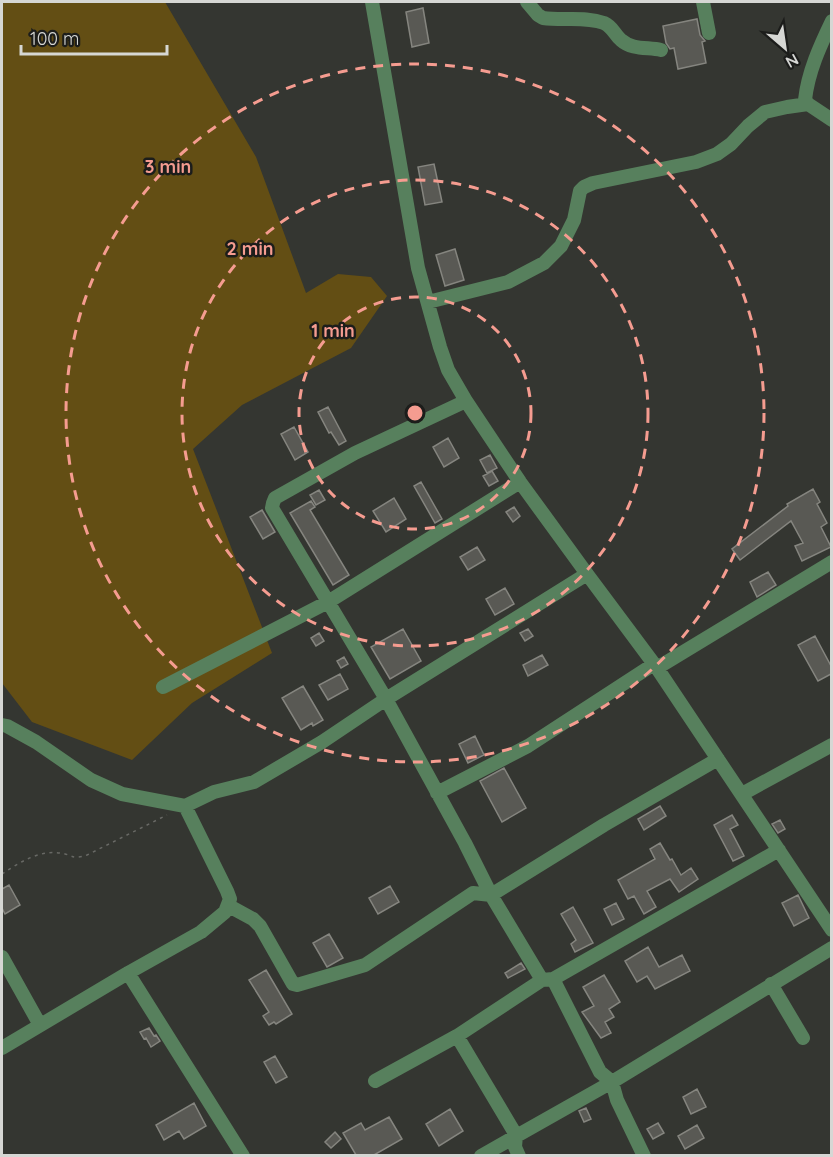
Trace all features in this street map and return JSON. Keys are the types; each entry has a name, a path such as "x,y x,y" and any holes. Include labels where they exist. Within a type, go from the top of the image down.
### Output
{"street":[{"path":"372,2 418,268 448,370 520,482 656,666 831,928"},
{"path":"527,2 543,18 586,19 601,22 608,25 620,39 629,45 661,50"},
{"path":"703,2 709,33"},
{"path":"831,21 817,53 805,100 831,120"},
{"path":"428,302 508,282 544,263 561,246 573,220 580,191 584,187 593,183 696,162 717,154 731,144 765,112 808,104"},
{"path":"466,401 355,453 275,498 272,508 386,699 491,895 548,979 600,1072 612,1082 617,1100 644,1155"},
{"path":"163,687 328,602 520,482"},
{"path":"437,793 528,746 656,666 831,562"},
{"path":"2,725 36,742 91,780 122,794 185,806 214,792 254,782 322,742 386,699 587,574"},
{"path":"742,794 831,745"},
{"path":"229,906 253,919 260,926 293,984 297,985 365,965 473,893 491,895 604,825 718,759"},
{"path":"2,1048 201,932 225,912 230,899 227,891 185,806"},
{"path":"375,1081 457,1036 548,979 778,850"},
{"path":"481,1155 612,1082 831,948"},
{"path":"2,957 40,1025"},
{"path":"128,973 243,1155"},
{"path":"771,984 803,1038"},
{"path":"457,1036 516,1136 515,1147 519,1155"}],"path":[{"path":"2,874 42,852 61,853 76,859 166,816"}],"shaded area":[{"path":"2,2 165,2 256,157 306,293 338,274 371,277 387,296 351,348 242,405 193,449 272,653 192,703 132,760 32,722 2,683"}],"building":[{"path":"423,8 429,43 412,47 406,12"},
{"path":"697,19 700,35 705,41 702,42 706,63 678,69 674,48 670,49 666,43 663,26"},
{"path":"434,164 442,202 425,205 418,167"},
{"path":"455,249 464,280 445,286 436,255"},
{"path":"328,407 346,441 339,445 331,432 329,433 318,412"},
{"path":"294,427 308,452 295,460 281,434"},
{"path":"448,438 459,458 444,467 433,447"},
{"path":"490,455 497,468 487,473 480,460"},
{"path":"492,471 498,481 489,486 483,476"},
{"path":"421,482 442,519 435,523 414,486"},
{"path":"813,489 820,502 817,504 827,523 821,527 831,547 802,561 795,546 803,543 791,521 740,560 732,549 788,506 787,504"},
{"path":"319,490 325,500 316,505 310,495"},
{"path":"394,498 406,519 386,532 373,511"},
{"path":"311,501 315,507 310,510 349,575 333,585 290,513"},
{"path":"514,507 520,516 513,522 506,512"},
{"path":"262,510 275,532 263,539 250,517"},
{"path":"477,547 485,560 468,570 460,557"},
{"path":"768,572 776,585 757,597 750,582"},
{"path":"505,588 514,604 495,615 486,599"},
{"path":"403,629 421,661 390,679 371,647"},
{"path":"528,629 533,636 525,641 520,633"},
{"path":"319,633 324,641 316,646 311,638"},
{"path":"815,636 831,666 831,674 818,681 798,645"},
{"path":"542,655 548,665 528,676 523,665"},
{"path":"344,657 348,664 341,668 337,661"},
{"path":"340,674 348,689 328,700 319,685"},
{"path":"303,686 323,720 313,726 312,723 301,730 282,698"},
{"path":"475,736 484,755 468,763 459,744"},
{"path":"504,768 526,808 502,822 480,781"},
{"path":"660,806 666,816 644,830 638,819"},
{"path":"732,815 738,825 730,829 744,856 733,861 714,825"},
{"path":"780,820 785,829 778,833 772,824"},
{"path":"660,843 681,875 691,868 698,879 679,892 670,879 647,891 656,907 644,914 634,896 628,899 618,880 655,859 650,849"},
{"path":"9,885 20,905 5,914 2,908 2,889"},
{"path":"390,886 399,902 378,914 369,898"},
{"path":"798,895 809,918 794,926 782,903"},
{"path":"616,903 624,919 612,925 604,909"},
{"path":"573,907 593,943 575,952 571,944 576,940 561,914"},
{"path":"329,934 343,958 327,967 313,943"},
{"path":"648,947 659,967 682,955 690,971 655,989 647,976 637,982 625,961"},
{"path":"521,963 525,969 508,978 505,973"},
{"path":"266,970 292,1014 276,1024 274,1022 269,1025 263,1016 269,1012 249,980"},
{"path":"604,975 620,1002 609,1009 614,1017 605,1022 611,1033 601,1038 582,1012 594,1006 583,987"},
{"path":"149,1028 160,1041 151,1047 140,1032"},
{"path":"275,1056 287,1077 276,1083 264,1062"},
{"path":"697,1089 706,1107 691,1114 683,1097"},
{"path":"194,1103 206,1126 184,1139 179,1131 164,1140 156,1125"},
{"path":"586,1108 591,1119 584,1122 579,1111"},
{"path":"450,1109 463,1131 439,1146 426,1124"},
{"path":"389,1117 402,1139 374,1155 356,1155 343,1133 361,1123 365,1130"},
{"path":"658,1123 664,1133 653,1139 647,1129"},
{"path":"697,1125 704,1138 685,1149 678,1136"},
{"path":"335,1132 341,1139 331,1148 325,1142"}]}
